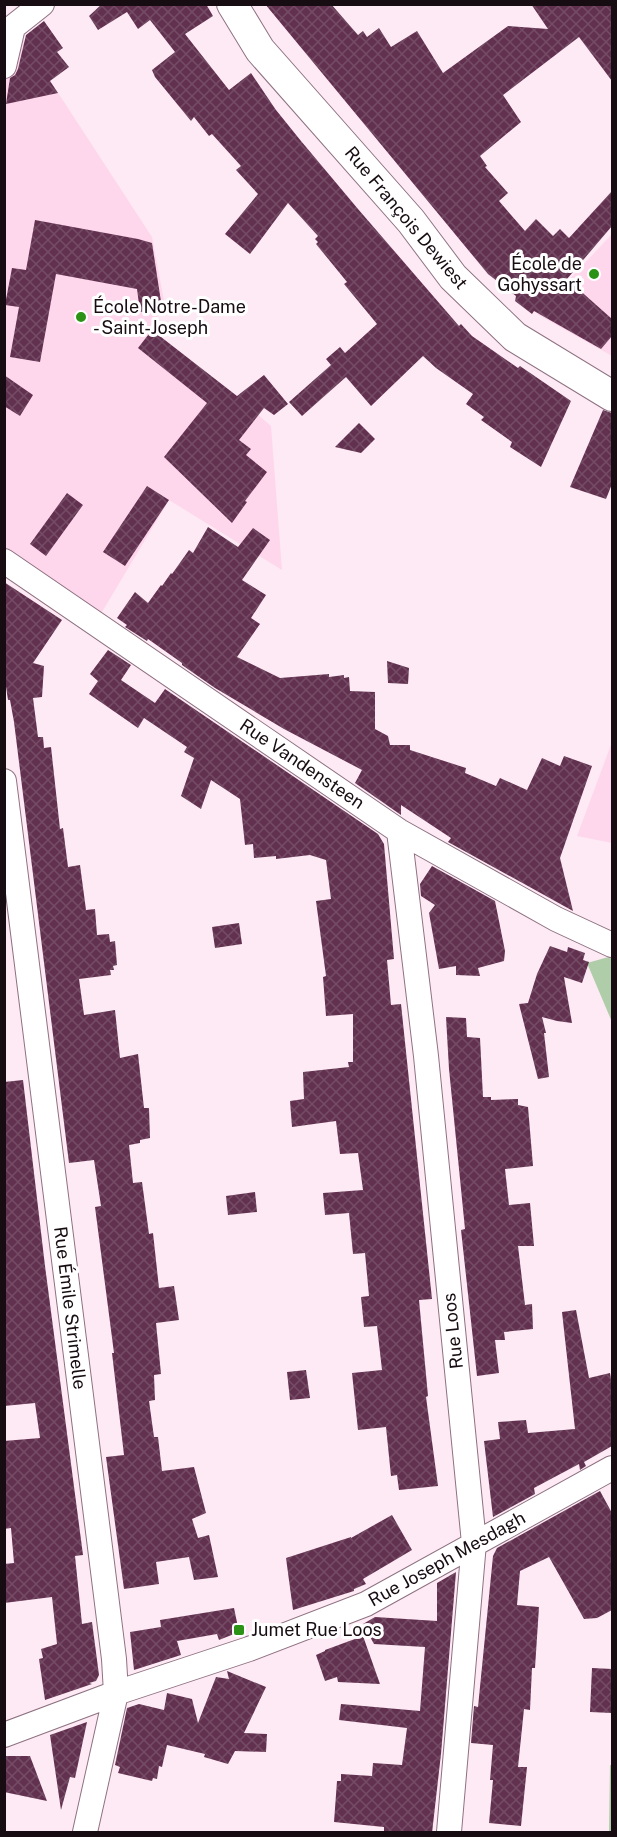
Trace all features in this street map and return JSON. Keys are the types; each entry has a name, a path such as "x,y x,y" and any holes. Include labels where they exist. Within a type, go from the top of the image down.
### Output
{"street":[{"path":"4,66 13,27 42,4"},
{"name":"Rue François Dewiest","path":"232,4 260,50 411,221 453,277 515,337 612,396"},
{"name":"Rue Vandensteen","path":"4,561 399,831 556,919 612,945"},
{"name":"Rue Émile Strimelle","path":"4,781 114,1659 116,1693 85,1833"},
{"name":"Rue Loos","path":"399,831 426,1056 474,1544 449,1833"},
{"name":"Rue Joseph Mesdagh","path":"4,1735 116,1693 249,1649 366,1604 612,1468"}],"shaded area":[{"name":"École Notre-Dame - Saint-Joseph","path":"4,23 21,36 152,237 165,306 149,328 271,426 282,570 169,500 96,622 5,561"},
{"name":"École de Gohyssart","path":"612,234 612,356 537,314"},
{"path":"612,742 612,843 577,836"}],"green space":[{"path":"612,956 612,1022 587,963"},
{"path":"610,1765 612,1765 612,1832 609,1832"}],"building":[{"path":"102,4 206,4 213,16 185,34 229,90 251,73 301,141 459,326 461,324 472,336 571,401 541,467 510,447 512,442 481,420 484,417 466,404 473,394 423,356 371,406 346,377 302,416 289,402 331,365 326,359 340,347 345,353 377,324 344,284 347,282 316,244 318,242 315,239 318,236 288,203 250,254 225,234 258,194 236,170 241,166 212,134 209,136 194,117 191,121 155,77 152,70 175,52 150,20 138,29 127,12 98,30 89,16"},
{"path":"265,4 331,4 358,35 363,31 367,37 379,28 391,47 417,31 443,73 508,26 548,29 531,4 612,4 612,81 579,37 503,95 521,122 480,156 487,166 485,167 508,193 499,201 525,231 536,219 553,236 560,229 569,238 612,191 612,226 567,279 612,319 612,336 601,349 534,311 532,314 515,301 516,296 488,274"},
{"path":"44,21 63,48 57,52 69,67 50,81 58,93 6,104 10,78 18,69 26,35"},
{"path":"35,220 152,243 162,308 140,312 137,289 56,274 40,362 10,357 19,307 5,305 12,268 26,270"},
{"path":"152,330 237,396 264,375 288,404 274,415 264,408 239,440 251,449 246,455 267,472 232,523 164,457 207,403 138,348"},
{"path":"4,375 33,395 20,416 4,406"},
{"path":"603,410 612,413 612,484 606,499 570,487"},
{"path":"359,423 375,439 361,453 335,447"},
{"path":"147,486 169,500 125,566 103,552"},
{"path":"67,493 83,505 46,556 30,544"},
{"path":"208,527 238,547 253,528 270,540 242,580 266,595 251,618 260,624 237,657 280,678 329,674 329,677 344,675 344,678 349,677 350,691 375,692 375,729 388,736 390,745 410,745 410,750 466,768 465,773 496,786 500,778 527,790 542,758 560,766 564,756 592,766 560,858 573,911 448,842 451,838 401,805 401,815 355,783 362,770 284,729 215,688 148,639 147,641 125,627 127,625 117,618 135,592 148,603 189,550 193,553"},
{"path":"4,582 62,620 33,663 44,666 42,697 33,698 38,737 43,737 44,748 51,747 60,829 63,828 68,867 80,865 86,910 95,909 97,935 109,934 110,942 115,941 117,965 113,966 114,970 110,970 111,975 79,979 84,1015 115,1010 120,1058 138,1054 144,1108 149,1108 150,1138 129,1145 133,1183 142,1182 149,1234 153,1233 159,1288 174,1286 179,1320 156,1323 161,1374 154,1375 155,1400 149,1401 154,1437 158,1437 162,1471 194,1467 206,1513 192,1519 198,1538 209,1535 218,1577 194,1580 189,1557 156,1562 159,1584 124,1589 106,1457 124,1455 112,1353 114,1353 95,1207 101,1206 94,1160 69,1163 14,722 4,673"},
{"path":"108,650 131,665 121,680 155,703 165,689 378,834 384,844 394,959 387,960 391,1005 401,1004 432,1299 419,1300 428,1396 426,1397 438,1486 399,1490 397,1475 391,1476 386,1427 358,1430 352,1373 382,1370 377,1326 364,1327 361,1297 369,1296 365,1253 353,1254 349,1213 325,1215 323,1193 363,1190 358,1153 340,1154 336,1121 292,1127 290,1101 304,1099 303,1072 349,1067 348,1062 353,1062 353,1014 326,1016 323,977 326,976 316,901 331,899 326,860 310,855 276,859 276,856 254,858 253,844 245,845 240,799 211,780 201,809 181,796 194,758 184,752 187,747 144,718 138,728 89,694 98,681 90,674"},
{"path":"387,661 409,668 408,684 388,683"},
{"path":"432,866 495,901 505,951 504,961 478,968 480,976 456,975 456,966 439,969 429,913 435,905 421,896 420,884"},
{"path":"239,923 242,944 215,948 212,927"},
{"path":"550,946 567,952 568,947 585,953 583,960 589,962 582,983 564,977 572,1023 542,1017 546,1033 544,1033 549,1077 538,1079 519,1004 528,1003 537,974"},
{"path":"446,1017 466,1018 467,1037 480,1038 483,1097 491,1097 491,1100 518,1099 518,1105 528,1107 533,1166 505,1169 509,1205 530,1203 534,1246 518,1246 525,1305 532,1304 533,1329 504,1332 505,1340 495,1340 499,1373 477,1376 461,1230 465,1229"},
{"path":"23,1080 83,1555 75,1556 82,1624 92,1622 99,1675 96,1681 89,1683 92,1684 45,1700 39,1659 43,1658 41,1649 57,1644 52,1597 4,1603 4,1564 14,1563 11,1528 4,1529 4,1441 40,1438 35,1403 4,1406 4,1082"},
{"path":"255,1192 257,1212 228,1215 226,1196"},
{"path":"576,1310 589,1378 610,1373 612,1446 584,1462 586,1466 580,1470 579,1464 534,1488 535,1494 493,1517 484,1441 500,1439 498,1422 526,1420 528,1433 575,1429 562,1312"},
{"path":"306,1370 310,1398 290,1400 287,1372"},
{"path":"600,1491 612,1513 612,1610 597,1618 584,1619 549,1557 520,1571 517,1605 539,1607 530,1710 524,1709 518,1767 527,1767 521,1826 489,1823 493,1745 471,1743 474,1706 478,1707 493,1556 497,1548"},
{"path":"392,1515 412,1550 363,1579 366,1584 354,1591 293,1610 286,1558 351,1538"},
{"path":"456,1572 432,1833 384,1833 384,1827 334,1822 337,1781 341,1781 341,1774 372,1776 373,1763 402,1765 407,1728 339,1720 341,1704 420,1711 425,1647 374,1644 363,1624 375,1617 437,1621 437,1583"},
{"path":"234,1608 239,1632 219,1640 217,1634 177,1641 181,1655 134,1670 130,1632 161,1627 160,1620"},
{"path":"363,1636 380,1684 338,1682 337,1677 325,1681 316,1655"},
{"path":"592,1668 612,1669 612,1713 590,1712"},
{"path":"227,1671 266,1687 244,1733 267,1734 266,1752 235,1751 228,1764 204,1757 205,1754 167,1745 157,1779 153,1778 152,1781 118,1773 120,1767 115,1765 127,1708 139,1704 164,1710 167,1693 192,1699 198,1723 216,1677 229,1679"},
{"path":"87,1722 75,1778 70,1777 61,1810 50,1735"},
{"path":"4,1756 30,1756 47,1801 4,1792"}],"place":[{"name":"École de Gohyssart","path":"594,274"},
{"name":"École Notre-Dame - Saint-Joseph","path":"81,317"},
{"name":"Jumet Rue Loos","path":"239,1630"}]}
